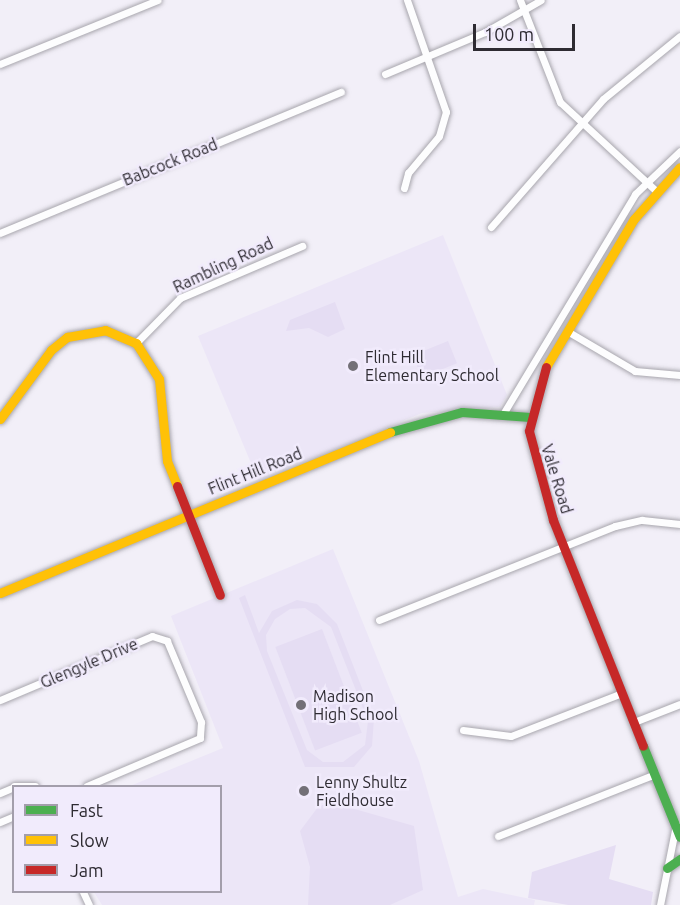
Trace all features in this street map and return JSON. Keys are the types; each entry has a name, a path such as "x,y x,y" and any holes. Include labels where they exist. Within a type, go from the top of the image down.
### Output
{"street":[{"path":"0,64 158,0"},
{"path":"404,188 408,173 446,121 444,99 407,0"},
{"path":"520,0 555,93 580,125 655,190"},
{"path":"385,74 524,11 541,0"},
{"path":"491,227 618,84 680,36"},
{"name":"Babcock Road","path":"0,233 340,92"},
{"path":"504,414 644,181 680,151"},
{"name":"Vale Road","path":"680,167 655,190 567,331 541,377 530,417 534,462 564,545 680,837"},
{"name":"Rambling Road","path":"136,343 180,298 302,246"},
{"path":"0,419 51,350 67,337 105,330 136,343 159,378 164,448 220,595"},
{"path":"567,331 635,371 680,375"},
{"name":"Flint Hill Road","path":"0,593 419,421 462,412 530,417"},
{"path":"379,620 564,545 632,521 680,524"},
{"name":"Glengyle Drive","path":"0,700 152,636 166,641 201,722 200,738 89,785"},
{"path":"463,730 511,736 622,693"},
{"path":"634,722 680,704"},
{"path":"498,836 655,774"},
{"path":"660,905 676,825"},
{"path":"667,868 680,859"}],"shaded area":[{"name":"Flint Hill Elementary School","path":"443,235 507,395 500,407 422,413 258,480 198,336"},
{"path":"335,302 345,329 328,337 309,328 286,331 290,320"},
{"path":"448,341 457,363 422,377 413,355"},
{"name":"Madison High School","path":"333,549 419,761 458,897 483,889 535,900 534,905 102,905 95,893 222,893 222,785 132,785 223,748 171,616"},
{"path":"245,595 259,633 272,611 297,600 317,604 337,624 374,719 372,746 354,767 305,767 239,598","holes":["305,608 331,627 368,721 365,745 343,762 323,762 307,750 267,651 266,635 275,619 290,609"]},
{"path":"322,629 362,733 315,751 275,647"},
{"path":"330,802 414,826 423,890 390,905 308,905 310,867 300,831 318,807"},
{"path":"616,845 609,879 653,892 651,905 568,905 528,898 532,872"}],"traffic: fast":[{"path":"390,432 462,412 530,417"},
{"path":"643,746 680,837"},
{"path":"667,868 680,859"}],"traffic: slow":[{"path":"546,367 634,219 680,167"},
{"path":"0,419 51,350 67,337 105,330 136,343 159,379 167,461 177,486"},
{"path":"0,593 390,432"}],"traffic: jam":[{"path":"546,367 529,431 553,520 643,746"},
{"path":"177,486 220,595"}],"place":[{"name":"Flint Hill Elementary School","path":"353,366"},
{"name":"Madison High School","path":"301,705"},
{"name":"Lenny Shultz Fieldhouse","path":"304,791"}]}
